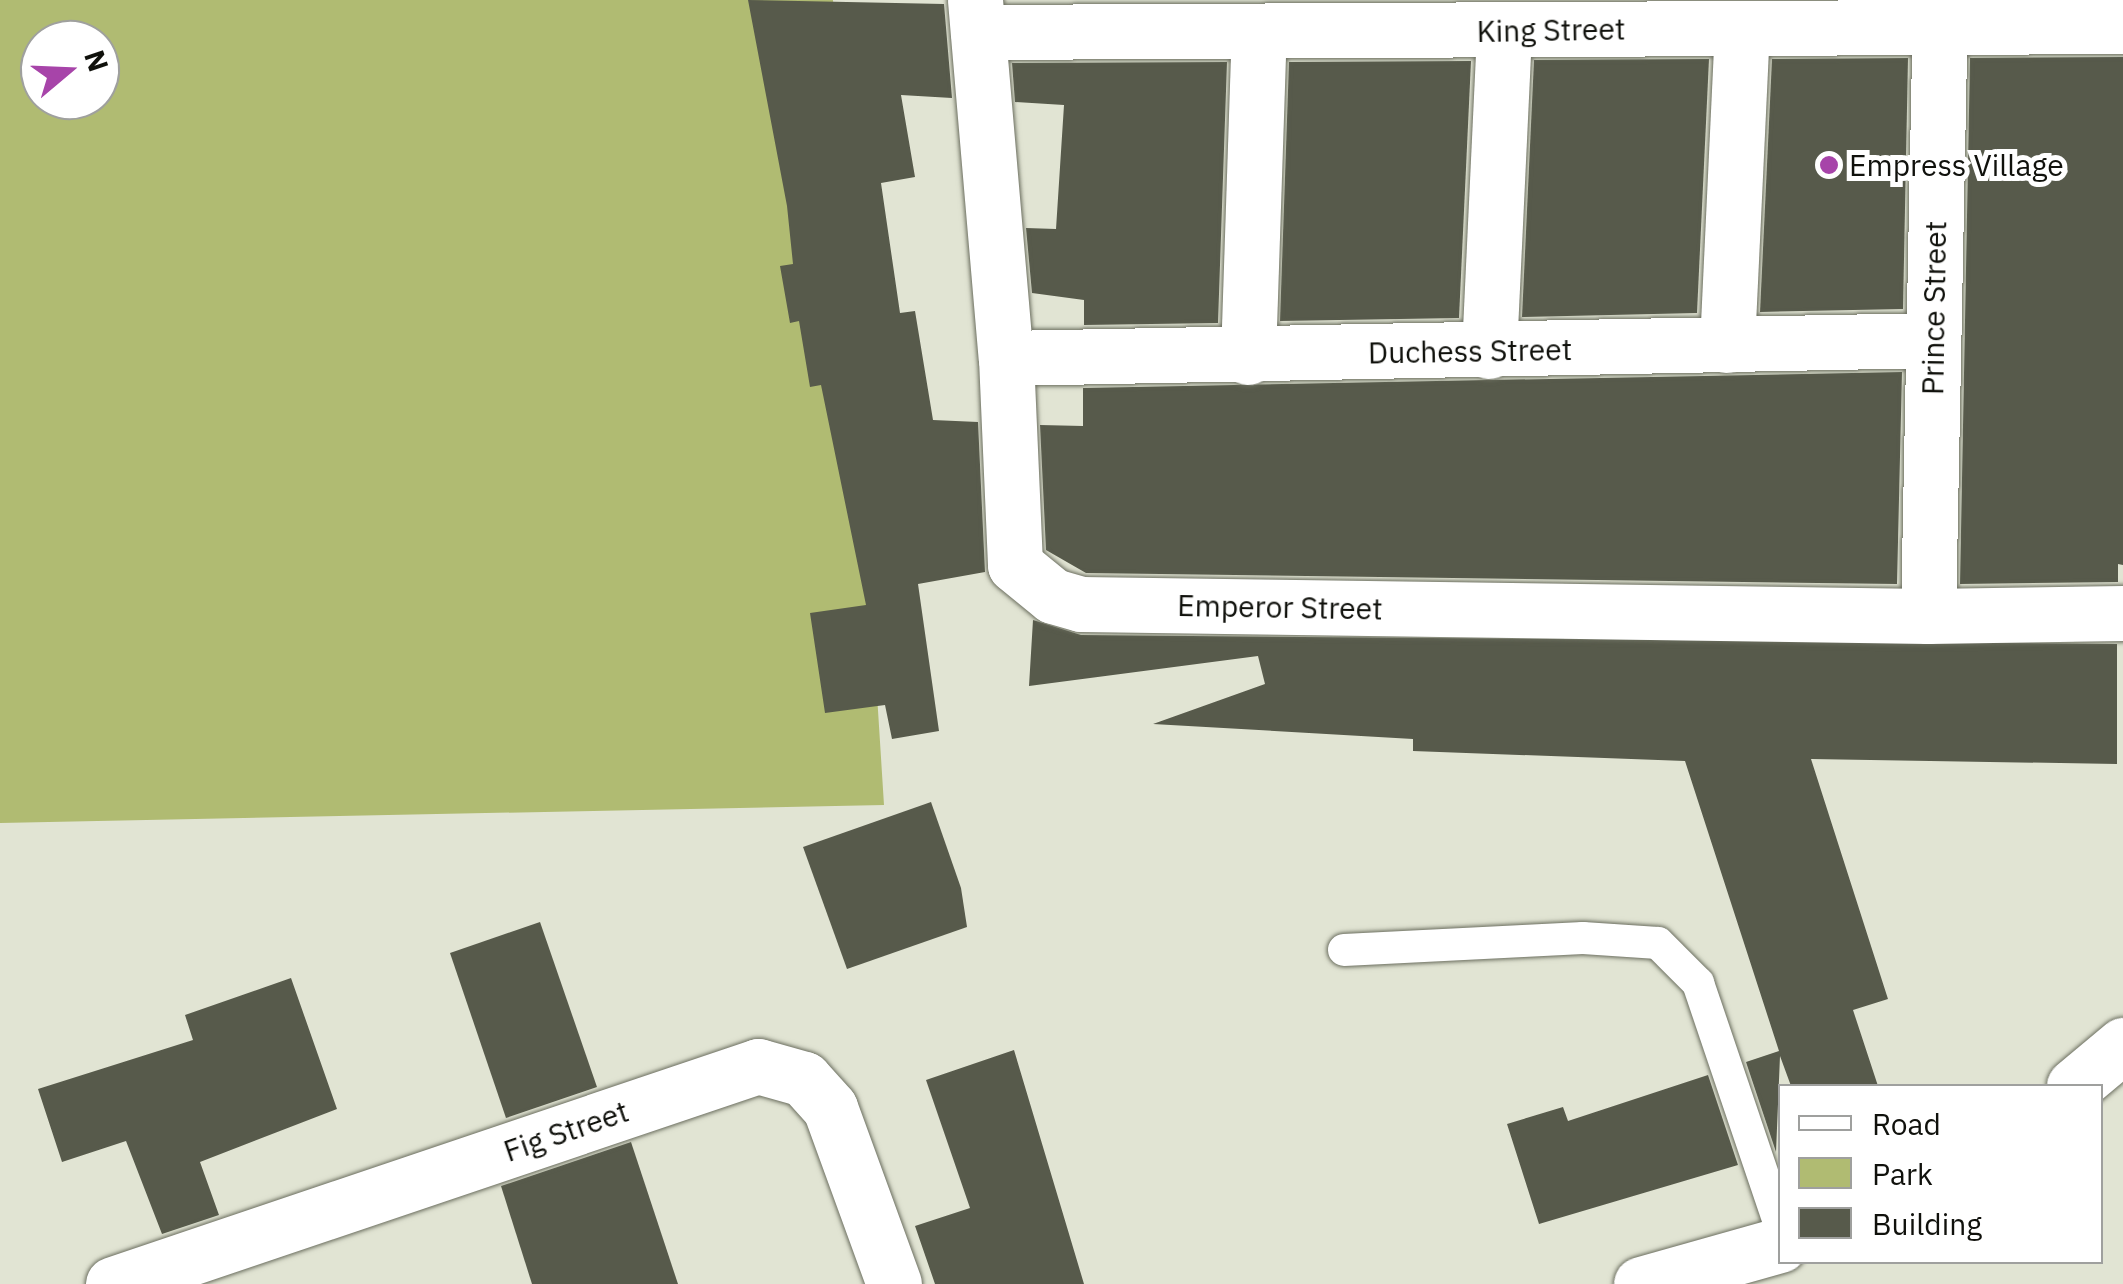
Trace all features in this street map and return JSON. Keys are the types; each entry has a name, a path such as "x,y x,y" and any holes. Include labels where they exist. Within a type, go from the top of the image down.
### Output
{"street":[{"name":"King Street","path":"976,16 1259,32 1742,28 1940,14 2123,26"},
{"name":"Prince Street","path":"1928,616 1940,14"},
{"name":"Emperor Street","path":"976,16 1006,358 1015,566 1053,596 1100,604 1928,616 2123,613"},
{"path":"1727,345 1742,28"},
{"path":"1489,351 1504,30"},
{"path":"1248,357 1259,32"},
{"name":"Duchess Street","path":"1006,358 1248,357 1933,340"},
{"path":"2076,1084 2123,1045"},
{"name":"Fig Street","path":"113,1284 758,1066 804,1079 830,1108 894,1284"},
{"path":"1641,1284 1778,1246"}],"lane":[{"path":"1344,950 1584,938 1658,942 1698,982 1778,1219"}],"green space":[{"path":"0,0 833,0 884,805 0,823"}],"building":[{"path":"748,0 944,4 952,98 901,95 915,177 881,183 900,313 915,311 933,420 978,422 985,572 918,584 939,731 892,739 885,705 825,713 810,613 866,605 821,385 810,387 799,321 790,323 780,266 793,264 787,206"},
{"path":"2123,57 2123,565 2118,564 2118,582 1960,584 1970,58"},
{"path":"1908,58 1903,309 1760,312 1772,59"},
{"path":"1709,59 1697,313 1522,317 1534,60"},
{"path":"1471,61 1459,318 1280,321 1289,62"},
{"path":"1227,62 1218,323 1084,325 1084,300 1032,293 1026,228 1056,229 1064,105 1015,102 1012,63"},
{"path":"1902,372 1897,584 1086,573 1046,550 1040,425 1083,426 1083,388"},
{"path":"1033,620 1081,635 2117,644 2117,764 1811,759 1888,999 1853,1010 1877,1084 1790,1084 1780,1056 1776,1152 1746,1062 1779,1051 1685,761 1413,751 1413,739 1153,724 1265,684 1258,656 1029,686"},
{"path":"931,802 961,888 967,927 847,969 803,847"},
{"path":"540,922 597,1087 506,1118 450,953"},
{"path":"291,978 337,1109 200,1162 219,1215 162,1234 126,1141 62,1162 38,1089 193,1040 185,1015"},
{"path":"1014,1050 1084,1284 935,1284 915,1226 970,1208 926,1080"},
{"path":"1708,1075 1738,1165 1539,1224 1507,1124 1563,1107 1568,1121"},
{"path":"631,1142 678,1284 532,1284 501,1186"}],"place":[{"name":"Empress Village","path":"1829,165"}]}
